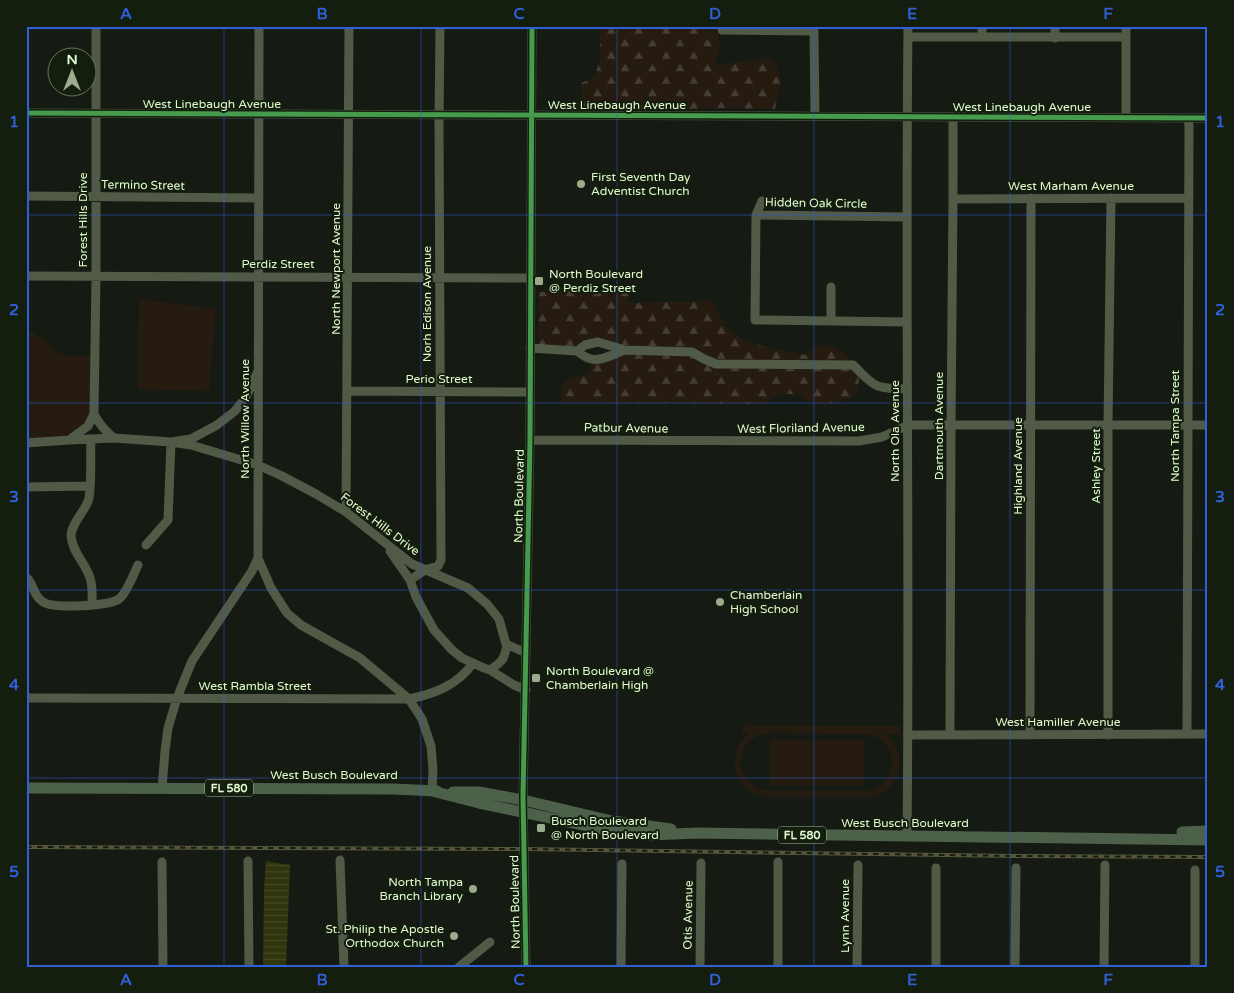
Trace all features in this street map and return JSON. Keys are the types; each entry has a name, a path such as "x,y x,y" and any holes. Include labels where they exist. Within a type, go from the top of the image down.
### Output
{"main road":[{"name":"West Busch Boulevard","path":"26,788 393,789 432,791 698,834 1208,840"},
{"name":"West Busch Boulevard","path":"1083,838 1208,831"}],"street":[{"name":"Forest Hills Drive","path":"94,414 96,26"},
{"name":"North Willow Avenue","path":"162,788 168,728 177,698 192,661 252,571 258,558 260,26"},
{"name":"North Newport Avenue","path":"346,512 349,26"},
{"name":"Norh Edison Avenue","path":"425,570 438,566 441,560 440,26"},
{"name":"North Boulevard","path":"526,967 523,806 530,440 532,26"},
{"name":"North Ola Avenue","path":"907,836 908,26"},
{"path":"982,26 982,37"},
{"path":"1054,38 1055,26"},
{"path":"1126,26 1126,118"},
{"path":"722,30 814,31 815,116"},
{"path":"908,37 1126,37"},
{"name":"West Linebaugh Avenue","path":"26,113 1208,118"},
{"name":"Dartmouth Avenue","path":"950,734 953,117"},
{"name":"North Tampa Street","path":"1187,118 1189,125 1187,734"},
{"name":"Termino Street","path":"26,196 259,198"},
{"name":"Highland Avenue","path":"1030,735 1031,198"},
{"name":"Ashley Street","path":"1108,735 1108,425 1111,198"},
{"name":"West Marham Avenue","path":"954,199 1188,198"},
{"path":"756,215 762,201"},
{"name":"Hidden Oak Circle","path":"907,217 756,215 755,320 907,322"},
{"name":"Perdiz Street","path":"26,276 530,278"},
{"path":"831,287 831,321"},
{"path":"577,351 585,345 598,342 625,350 692,352 716,364 853,365 869,381 878,386 907,389"},
{"path":"530,348 577,351 592,360 600,360 625,350"},
{"path":"146,545 168,520 171,442 191,439 217,425 234,411 246,397 258,371"},
{"name":"Perio Street","path":"348,390 530,392"},
{"path":"94,414 105,431 114,438"},
{"path":"69,440 88,426 94,414"},
{"name":"West Floriland Avenue","path":"723,441 858,441 882,437 908,425 1208,425"},
{"name":"Forest Hills Drive","path":"26,443 114,438 171,442 258,465 316,494 346,512 412,564 468,588 487,604 499,619 507,645"},
{"path":"91,439 89,497 86,507 72,530 71,536 72,543 90,576 92,605"},
{"name":"Patbur Avenue","path":"530,440 723,441"},
{"path":"26,487 90,486"},
{"path":"384,542 410,580 416,597 434,630 452,650 462,658 490,670 514,686 526,690"},
{"path":"258,558 271,588 287,613 301,625 360,658 409,699 422,719 431,746 432,791"},
{"path":"26,576 36,595 42,602 48,605 92,605 109,603 120,598 130,583 138,564"},
{"name":"Forest Hills Drive","path":"410,580 425,570"},
{"path":"490,670 504,658 507,645 526,653"},
{"name":"West Rambla Street","path":"26,698 409,699 424,696 445,687 460,678 473,663"},
{"name":"West Hamiller Avenue","path":"908,735 1208,734"},
{"path":"340,860 344,967"},
{"path":"248,861 249,967"},
{"path":"162,862 162,967"},
{"path":"778,862 778,967"},
{"name":"Otis Avenue","path":"700,967 701,863"},
{"path":"621,967 622,864"},
{"name":"Lynn Avenue","path":"857,967 858,865"},
{"path":"1104,967 1106,865"},
{"path":"936,868 936,967"},
{"path":"1015,967 1016,868"},
{"path":"1195,870 1195,967"},
{"path":"459,967 490,942"}],"green space":[{"path":"600,26 711,26 716,29 721,44 715,64 771,58 779,71 780,77 775,109 582,110 581,83 595,77 600,57"},
{"path":"628,291 629,303 712,301 730,331 746,341 804,355 818,347 829,346 840,351 853,361 717,360 627,345 575,347 538,345 539,292"},
{"path":"139,299 216,309 209,391 138,389"},
{"path":"26,328 47,342 58,353 66,356 94,356 94,414 70,434 26,440"},
{"path":"625,353 691,356 703,362 852,368 859,375 859,385 857,391 850,398 824,404 814,403 791,394 776,397 766,404 561,402 563,383 573,377 587,375 591,370 589,362"},
{"path":"742,725 900,726 900,734 887,734 894,742 898,751 900,760 897,778 884,792 875,797 769,797 757,794 747,789 740,781 736,772 736,752 741,742 749,733 742,733","holes":["770,733 863,734 875,737 884,743 892,760 891,770 887,779 879,786 868,791 769,791 757,787 748,781 742,772 743,752 748,743 757,736"]},
{"path":"770,740 864,740 864,786 770,786"}],"shaded area":[{"path":"266,861 290,865 286,967 263,967"}],"railway":[{"path":"26,847 524,849 1208,857"}],"cycle path":[{"path":"526,967 523,797 530,440 532,26"},
{"path":"26,113 1208,118"}],"place":[{"name":"First Seventh Day Adventist Church","path":"581,184"},
{"name":"North Boulevard @ Perdiz Street","path":"539,281"},
{"name":"Chamberlain High School","path":"720,602"},
{"name":"North Boulevard @ Chamberlain High","path":"536,678"},
{"name":"Busch Boulevard @ North Boulevard","path":"541,828"},
{"name":"North Tampa Branch Library","path":"473,889"},
{"name":"St. Philip the Apostle Orthodox Church","path":"454,936"}]}
